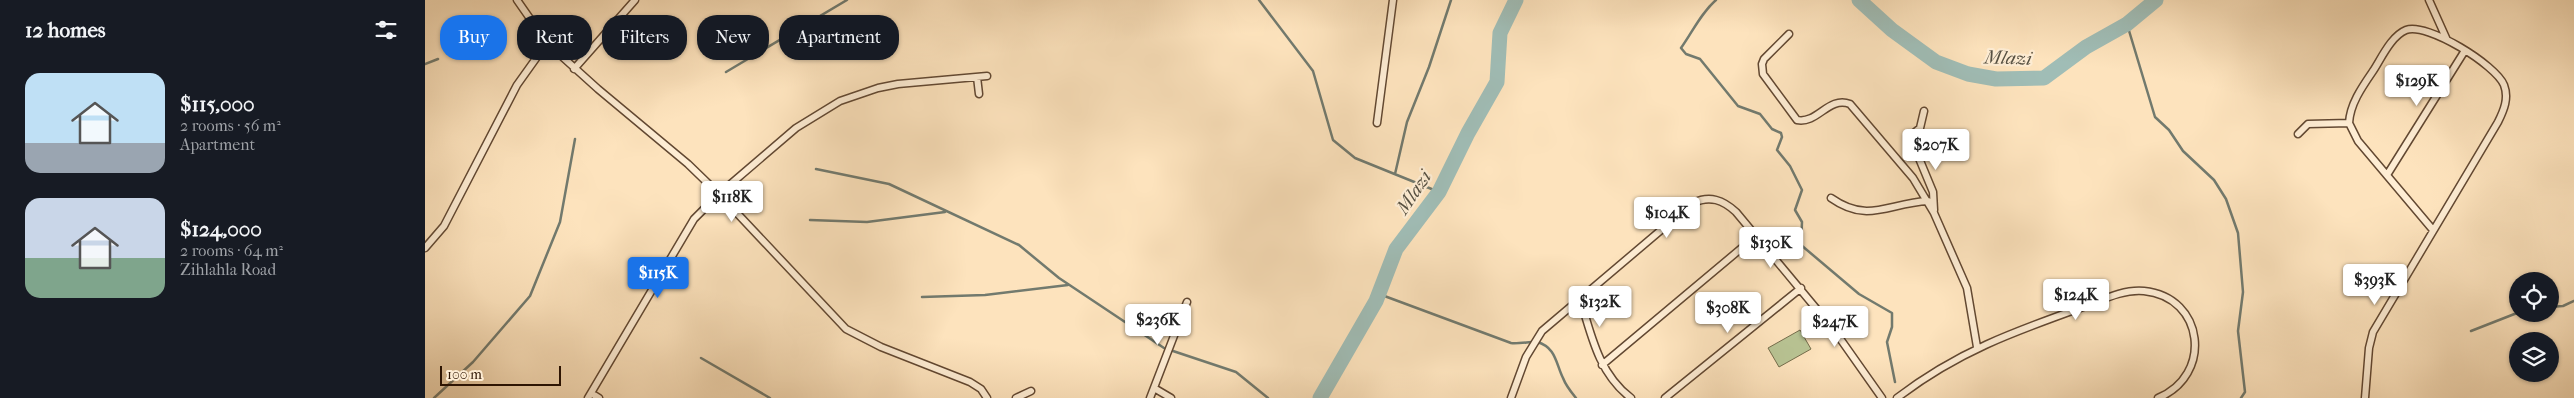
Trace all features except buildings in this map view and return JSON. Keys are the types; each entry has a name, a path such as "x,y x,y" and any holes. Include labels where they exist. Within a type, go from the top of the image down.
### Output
{"street":[{"path":"517,0 527,15"},
{"path":"575,69 635,0"},
{"path":"1377,123 1393,0"},
{"path":"2429,0 2447,40"},
{"path":"2365,398 2369,348 2373,332 2494,129 2505,106 2506,91 2502,80 2486,64 2432,32 2418,29 2407,30 2398,35 2354,103 2349,123 2359,141 2433,230"},
{"path":"1789,34 1767,54 1761,70 1797,120 1807,121 1835,103 1850,104 1901,164 1928,201 1967,288 1977,347"},
{"path":"2387,175 2464,52"},
{"path":"425,248 444,226 517,85 535,60"},
{"path":"565,60 681,158 719,194 846,330 881,347 970,382 981,389 987,398"},
{"path":"599,398 590,396 689,226 719,194 796,128 840,101 898,84 987,76"},
{"path":"977,77 979,94"},
{"path":"1924,111 1920,128 1914,133 1915,146 1933,192 1934,213"},
{"path":"2298,134 2308,124 2349,123"},
{"path":"1831,198 1849,209 1867,212 1928,201"},
{"path":"1511,398 1526,357 1548,324 1699,200 1715,199 1729,205 1801,288 1854,356 1882,398"},
{"path":"1602,365 1757,236"},
{"path":"1665,398 1801,288"},
{"path":"1897,398 1934,370 1977,347 2117,294 2134,291 2155,292 2174,302 2184,312 2195,337 2193,362 2184,380 2176,388 2158,398"},
{"path":"1580,298 1602,365 1614,383 1631,398"},
{"path":"1150,398 1187,302"},
{"path":"1154,388 1171,398"},
{"path":"1016,398 1031,391"}],"green space":[{"path":"1800,330 1811,349 1779,367 1768,348"}],"waterway":[{"path":"726,72 847,0"},
{"path":"1259,0 1313,71 1333,140 1355,158 1439,192"},
{"path":"1395,174 1407,122 1429,67 1451,0"},
{"name":"Mlazi","path":"1320,398 1376,301 1396,249 1439,192 1468,133 1497,82 1500,33 1516,0"},
{"path":"1716,0 1701,16 1681,48 1686,54 1700,59 1738,106 1760,114 1772,129 1781,133 1782,137 1777,150 1790,166 1802,190 1795,210 1802,222 1801,245 1859,294 1892,313 1892,327 1887,342 1895,382"},
{"name":"Mlazi","path":"1859,0 1892,30 1936,62 1968,74 1996,79 2044,78 2086,47 2127,24 2156,0"},
{"path":"2127,24 2155,117 2169,130 2183,151 2214,180 2226,199 2238,233 2243,292 2238,331 2245,392 2241,398"},
{"path":"425,64 438,59"},
{"path":"434,398 473,362 530,296 560,222 575,139"},
{"path":"816,169 889,184 1019,245 1059,278 1164,348"},
{"path":"810,220 867,222 945,212"},
{"path":"922,297 985,295 1068,285"},
{"path":"1379,294 1511,343 1535,342 1543,344 1552,352 1566,384 1576,398"},
{"path":"2559,306 2574,301"},
{"path":"2471,331 2509,316"},
{"path":"1173,351 1236,372 1268,398"},
{"path":"701,358 770,398"}]}
